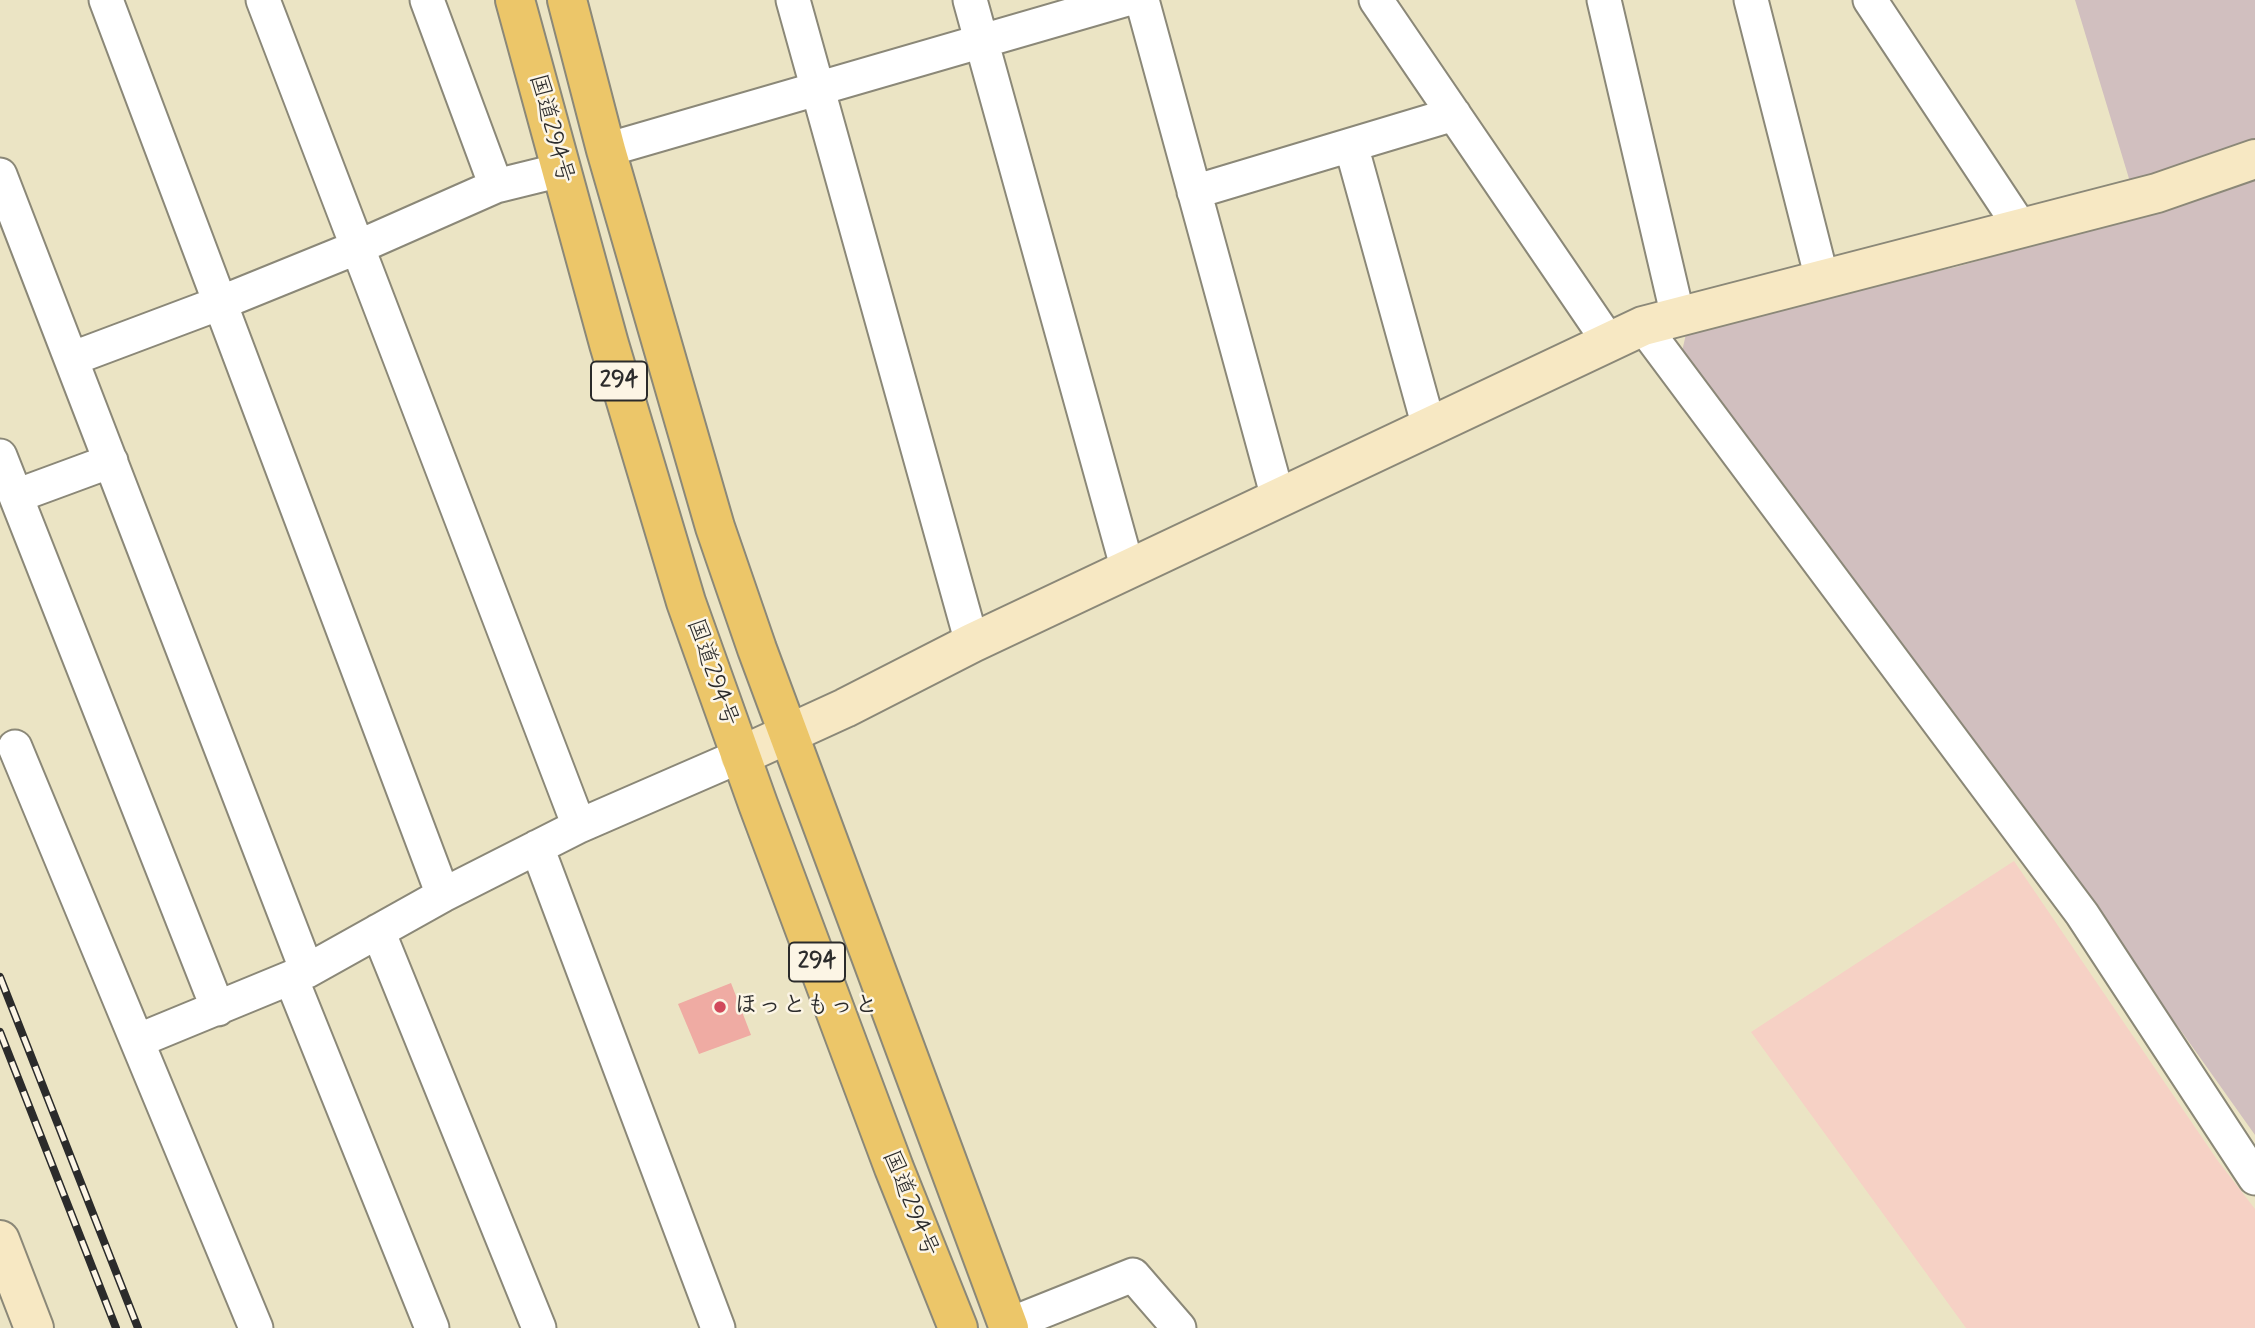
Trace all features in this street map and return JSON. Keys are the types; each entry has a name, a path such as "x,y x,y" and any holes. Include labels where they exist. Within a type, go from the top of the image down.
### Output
{"highway":[{"name":"国道294号","path":"515,0 561,170 686,602 740,756 894,1168 958,1328"},
{"name":"国道294号","path":"567,0 606,150 715,527 1009,1327"}],"street":[{"path":"106,0 443,895"},
{"path":"263,0 579,826"},
{"path":"426,0 496,186"},
{"path":"793,0 972,643"},
{"path":"970,0 1128,570"},
{"path":"606,150 1124,0"},
{"path":"1142,0 1278,498"},
{"path":"1376,0 1454,114 1643,328 2082,914 2255,1178"},
{"path":"1604,0 1643,328"},
{"path":"1751,0 1822,279"},
{"path":"1870,0 2021,228"},
{"path":"1194,192 1454,114"},
{"path":"1351,145 1429,427"},
{"path":"137,1041 299,975 443,895 579,826 845,708 972,643 1643,328 2157,193 2255,159"},
{"path":"71,359 358,247 496,186 561,170"},
{"path":"0,175 110,461 432,1328"},
{"path":"0,456 218,1009"},
{"path":"16,496 110,461"},
{"path":"15,747 256,1328"},
{"path":"537,847 718,1328"},
{"path":"378,931 539,1328"},
{"path":"0,1240 34,1328"},
{"path":"1009,1327 1133,1275 1179,1328"}],"shaded area":[{"path":"2075,0 2255,0 2255,1135 2093,907 1681,356 1686,334 1794,302 1956,267 2140,215"},
{"path":"2014,861 2218,1161 2255,1209 2255,1328 1966,1328 1751,1032"}],"building":[{"path":"731,983 751,1035 699,1054 678,1004"}],"railway":[{"path":"0,977 138,1328"},
{"path":"0,1032 116,1328"}],"place":[{"name":"ほっともっと","path":"720,1007"}]}
